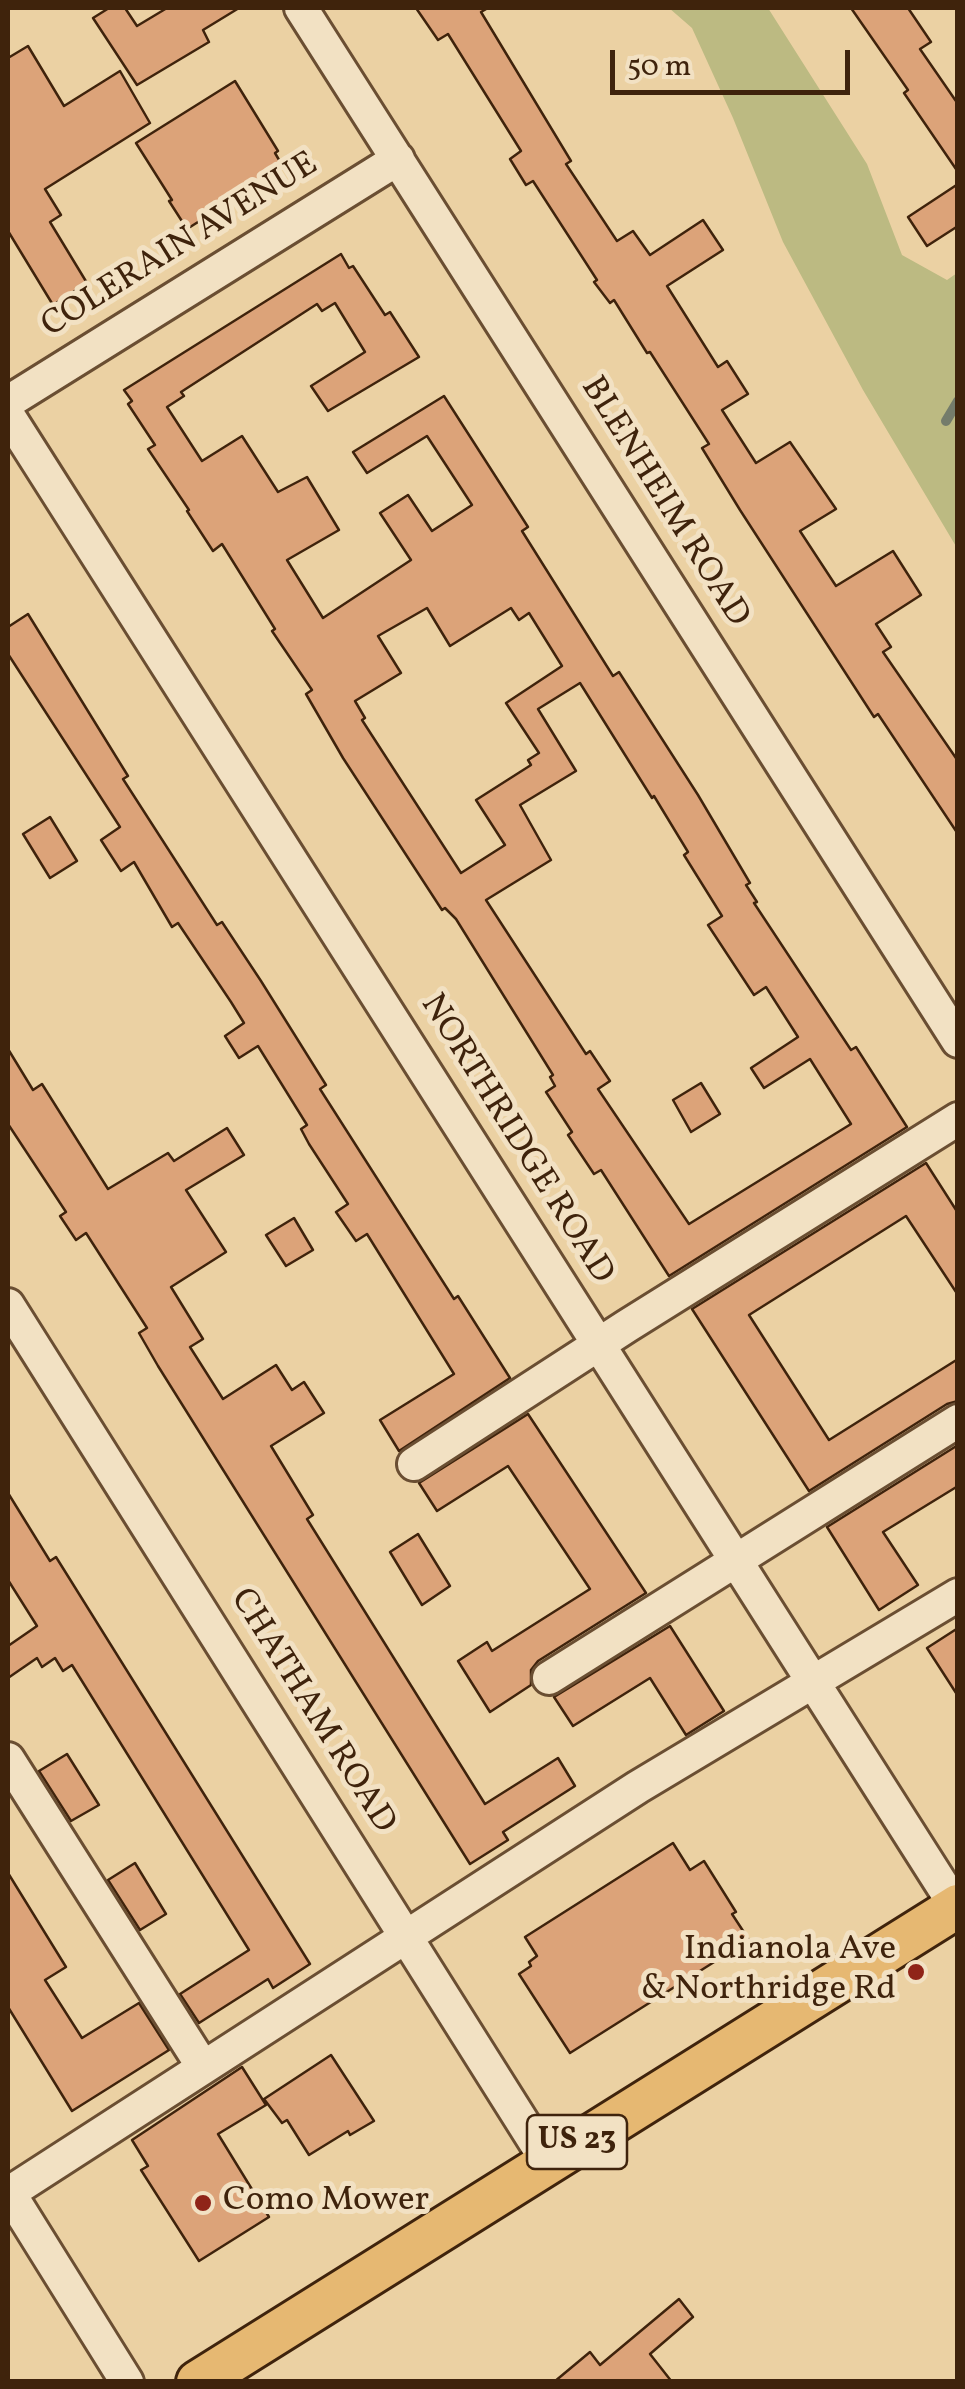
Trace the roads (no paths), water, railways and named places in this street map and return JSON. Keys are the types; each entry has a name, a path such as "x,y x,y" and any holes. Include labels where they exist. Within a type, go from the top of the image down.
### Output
{"main road":[{"name":"US 23","path":"198,2382 957,1907"}],"street":[{"name":"BLENHEIM ROAD","path":"302,8 958,1041"},
{"name":"COLERAIN AVENUE","path":"8,402 398,160"},
{"name":"NORTHRIDGE ROAD","path":"8,414 957,1907"},
{"path":"414,1464 958,1119"},
{"name":"CHATHAM ROAD","path":"8,1306 548,2160"},
{"path":"549,1678 958,1421"},
{"path":"127,2382 8,2192 638,1787 958,1595"},
{"path":"8,1759 203,2067"}],"waterway":[{"path":"946,421 958,401"}],"place":[{"name":"Indianola Ave & Northridge Rd","path":"916,1972"},
{"name":"Como Mower","path":"203,2203"}]}
